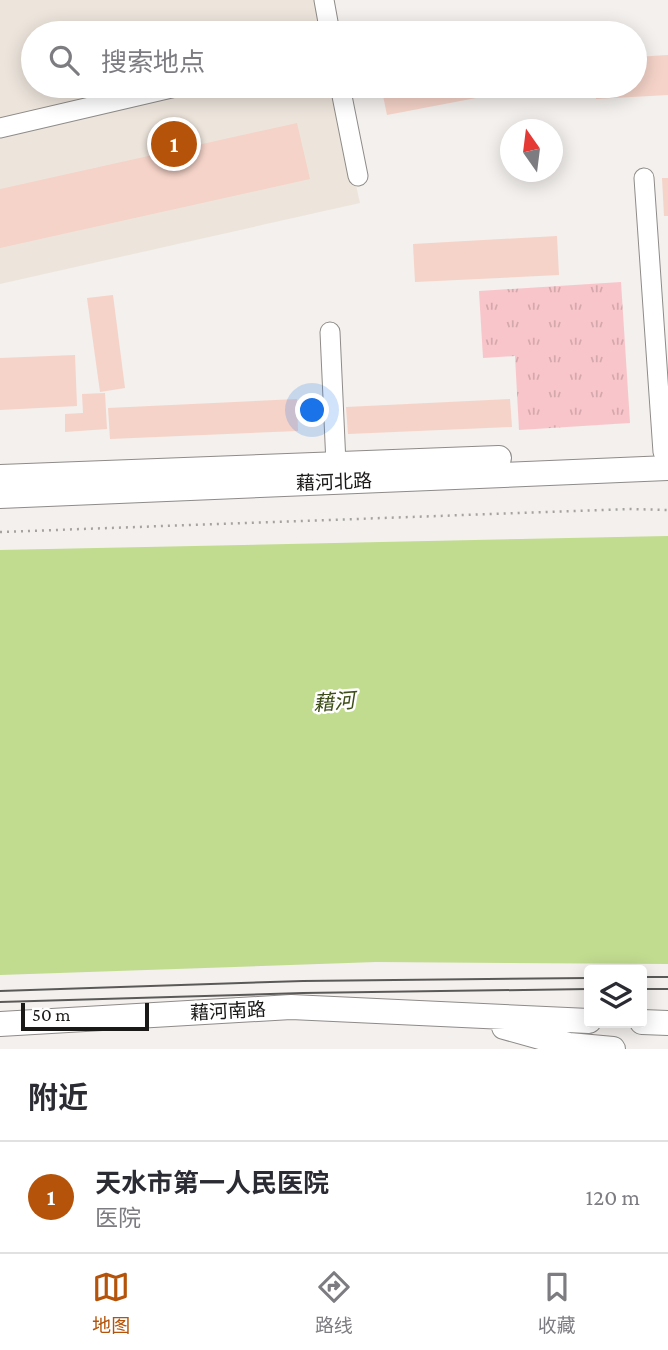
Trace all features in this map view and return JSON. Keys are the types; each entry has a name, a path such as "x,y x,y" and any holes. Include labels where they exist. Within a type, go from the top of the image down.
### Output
{"main road":[{"name":"藉河北路","path":"0,477 336,464 666,457"},
{"name":"藉河北路","path":"0,496 666,457"},
{"name":"藉河南路","path":"0,1024 291,1007 584,1021"},
{"name":"藉河南路","path":"520,1019 565,1009 584,1010"},
{"path":"647,1011 668,1011"},
{"name":"藉河南路","path":"456,1014 569,1045 613,1049"},
{"path":"647,1022 668,1023"}],"street":[{"path":"324,0 328,21"},
{"path":"0,128 129,98"},
{"path":"342,98 358,176"},
{"path":"644,178 666,457"},
{"path":"330,332 336,464"}],"path":[{"path":"0,532 629,509 668,510"}],"shaded area":[{"path":"0,0 315,0 319,21 21,21 21,98 337,98 360,203 0,284"}],"green space":[{"path":"621,282 630,423 519,430 515,356 483,358 479,291"}],"water":[{"name":"藉河","path":"668,536 668,964 376,962 0,975 0,550"}],"building":[{"path":"668,55 668,95 647,96 647,56"},
{"path":"383,98 476,98 387,115"},
{"path":"297,123 310,179 0,248 0,189"},
{"path":"662,178 668,178 668,216 664,216"},
{"path":"557,236 559,275 415,282 413,244"},
{"path":"113,295 125,388 100,392 87,298"},
{"path":"75,355 77,406 0,410 0,358"},
{"path":"105,393 107,429 65,432 65,414 83,413 82,394"},
{"path":"297,399 298,431 110,439 108,408"},
{"path":"510,399 512,427 348,434 346,407"}],"tram line":[{"path":"647,977 668,977"},
{"path":"0,991 303,981 584,978"},
{"path":"0,1002 303,993 584,989"},
{"path":"647,989 668,989"}],"place":[{"name":"天水市第一人民医院","path":"174,144"}]}
